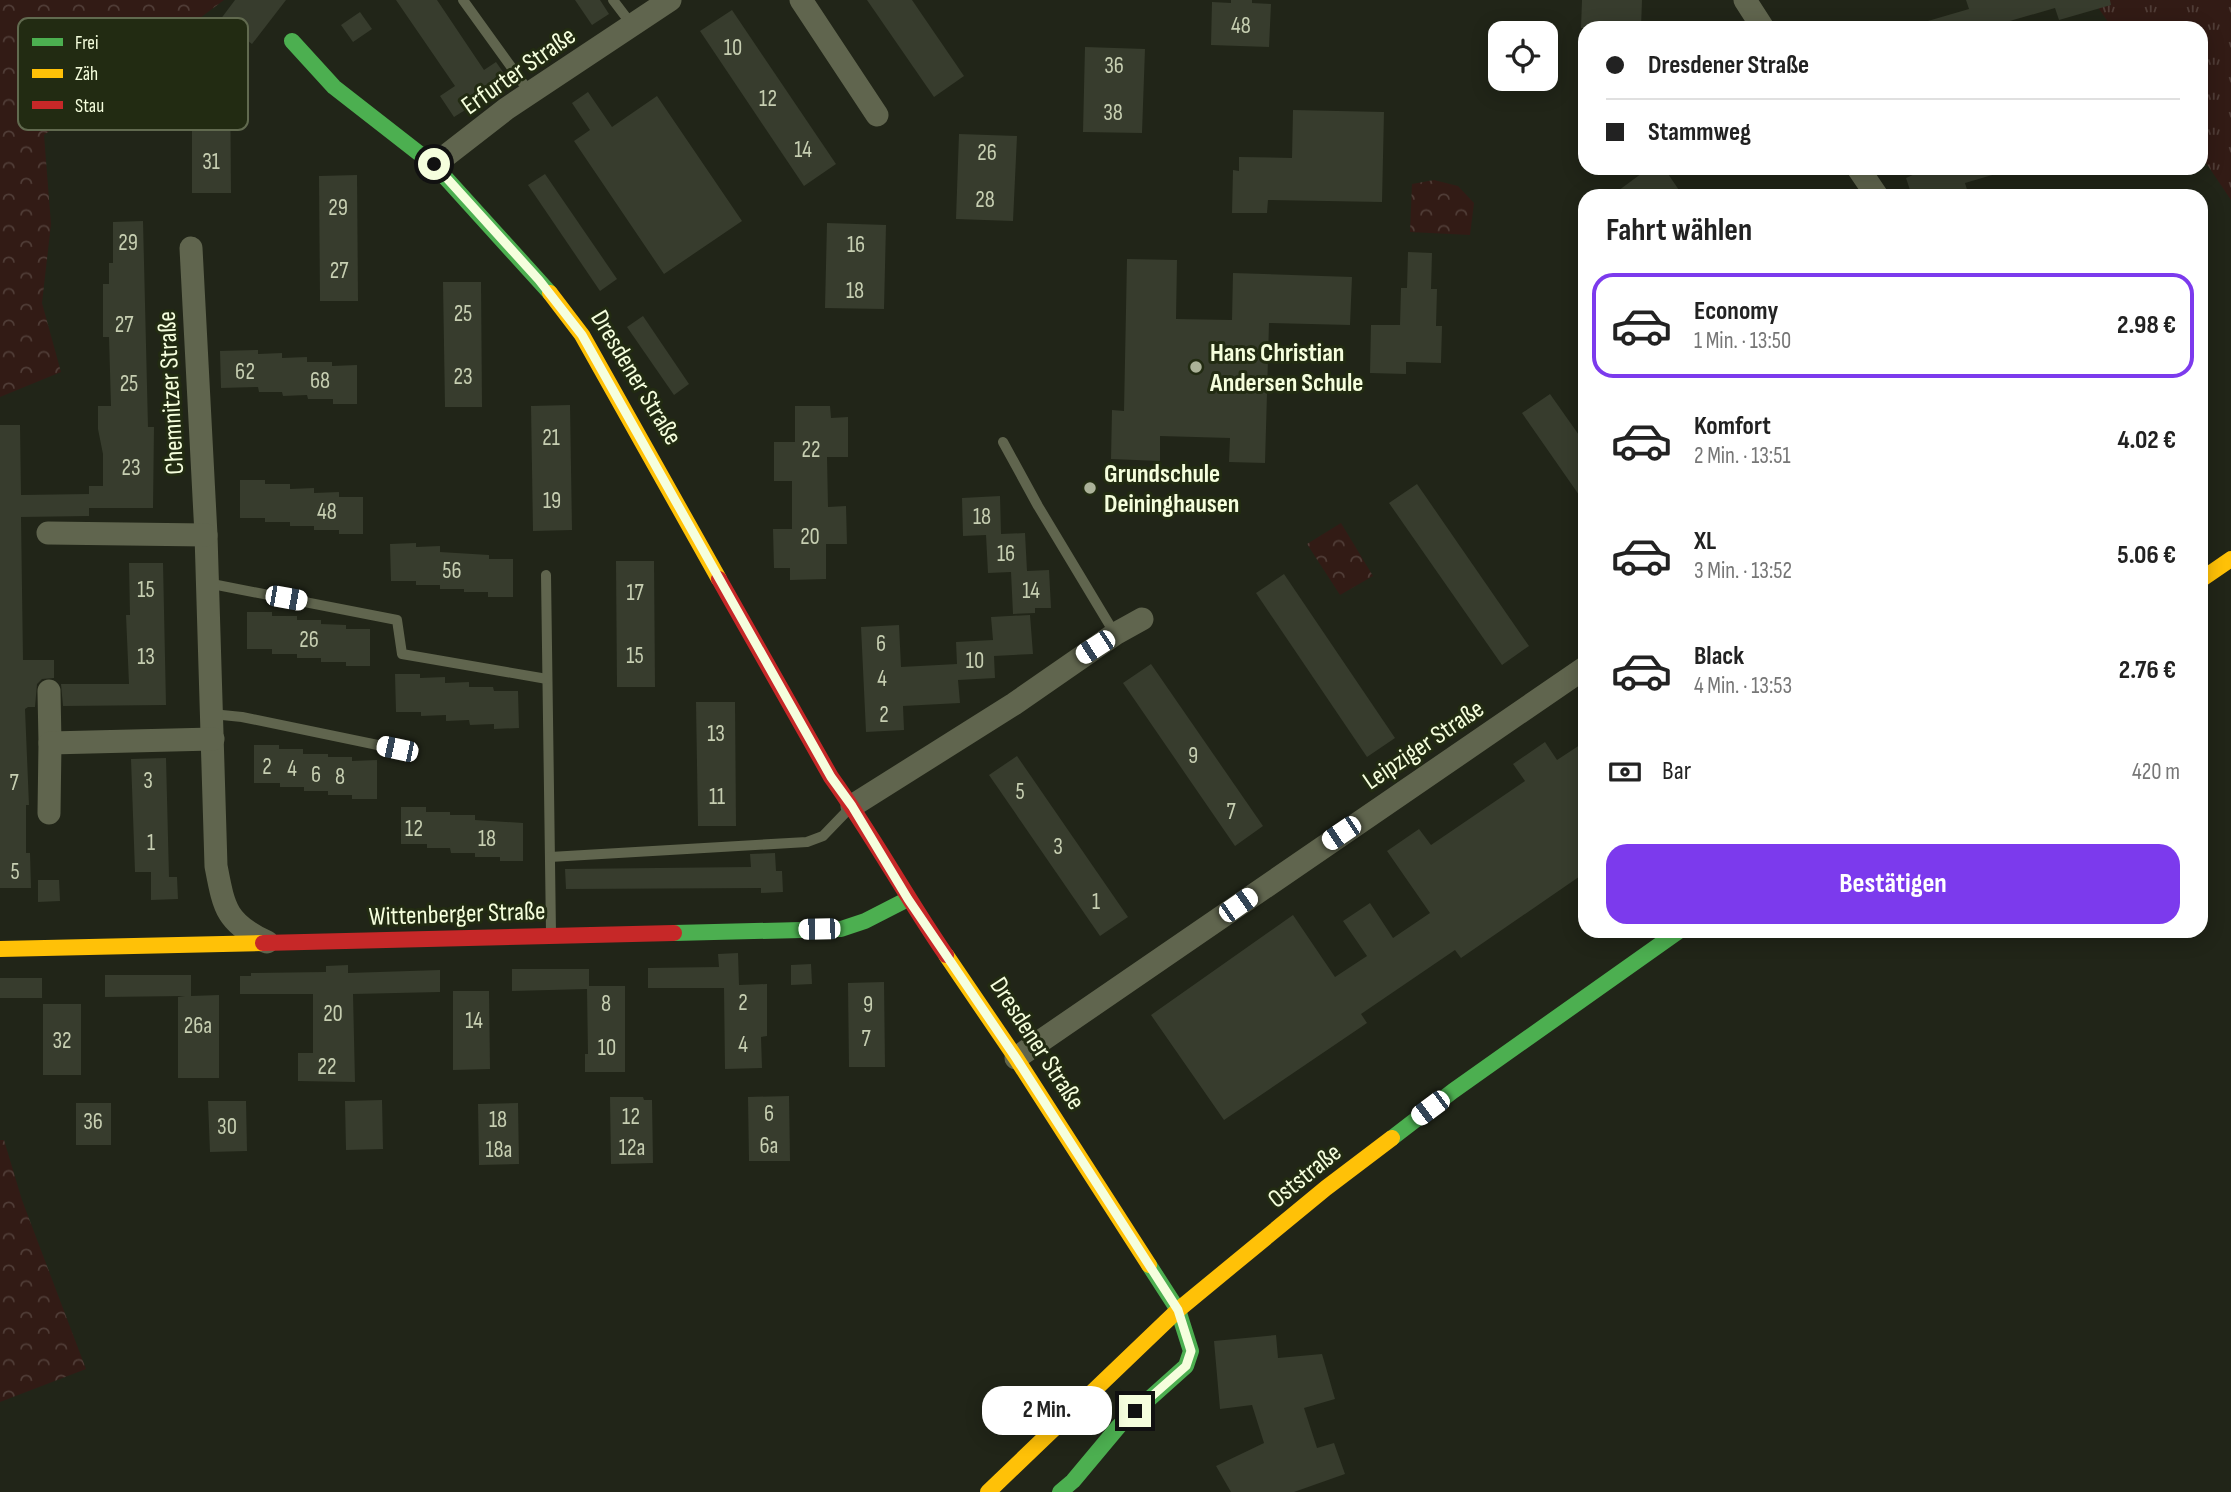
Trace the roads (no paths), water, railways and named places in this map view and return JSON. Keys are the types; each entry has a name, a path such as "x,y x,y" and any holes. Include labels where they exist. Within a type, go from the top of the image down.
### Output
{"street":[{"name":"Erfurter Straße","path":"434,164 530,93 670,0"},
{"path":"801,0 877,115"},
{"path":"1745,0 1758,21"},
{"name":"Dresdener Straße","path":"292,41 334,87 434,164 539,280 582,335 831,777 1178,1310 1191,1351 1186,1366 1119,1426 1073,1488"},
{"name":"Chemnitzer Straße","path":"191,248 206,535 216,866 222,896 232,919 247,933 267,942"},
{"path":"48,533 206,535"},
{"path":"2208,575 2231,559"},
{"path":"852,806 1014,704 1115,634 1142,620"},
{"name":"Leipziger Straße","path":"1016,1058 1578,672"},
{"path":"49,691 49,813"},
{"path":"50,743 213,739"},
{"name":"Wittenberger Straße","path":"0,949 841,929 865,921 908,899"},
{"name":"Oststraße","path":"988,1492 1178,1310 1326,1188 1419,1116 1669,938"}],"lane":[{"path":"463,0 530,93"},
{"path":"613,0 632,26"},
{"path":"1003,442 1115,634"},
{"path":"546,575 551,935"},
{"path":"207,583 397,620 402,654 547,679"},
{"path":"212,714 242,717 397,749"},
{"path":"550,857 807,842 823,836 852,806"}],"place":[{"name":"Hans Christian Andersen Schule","path":"1196,367"},
{"name":"Grundschule Deininghausen","path":"1090,488"}]}
